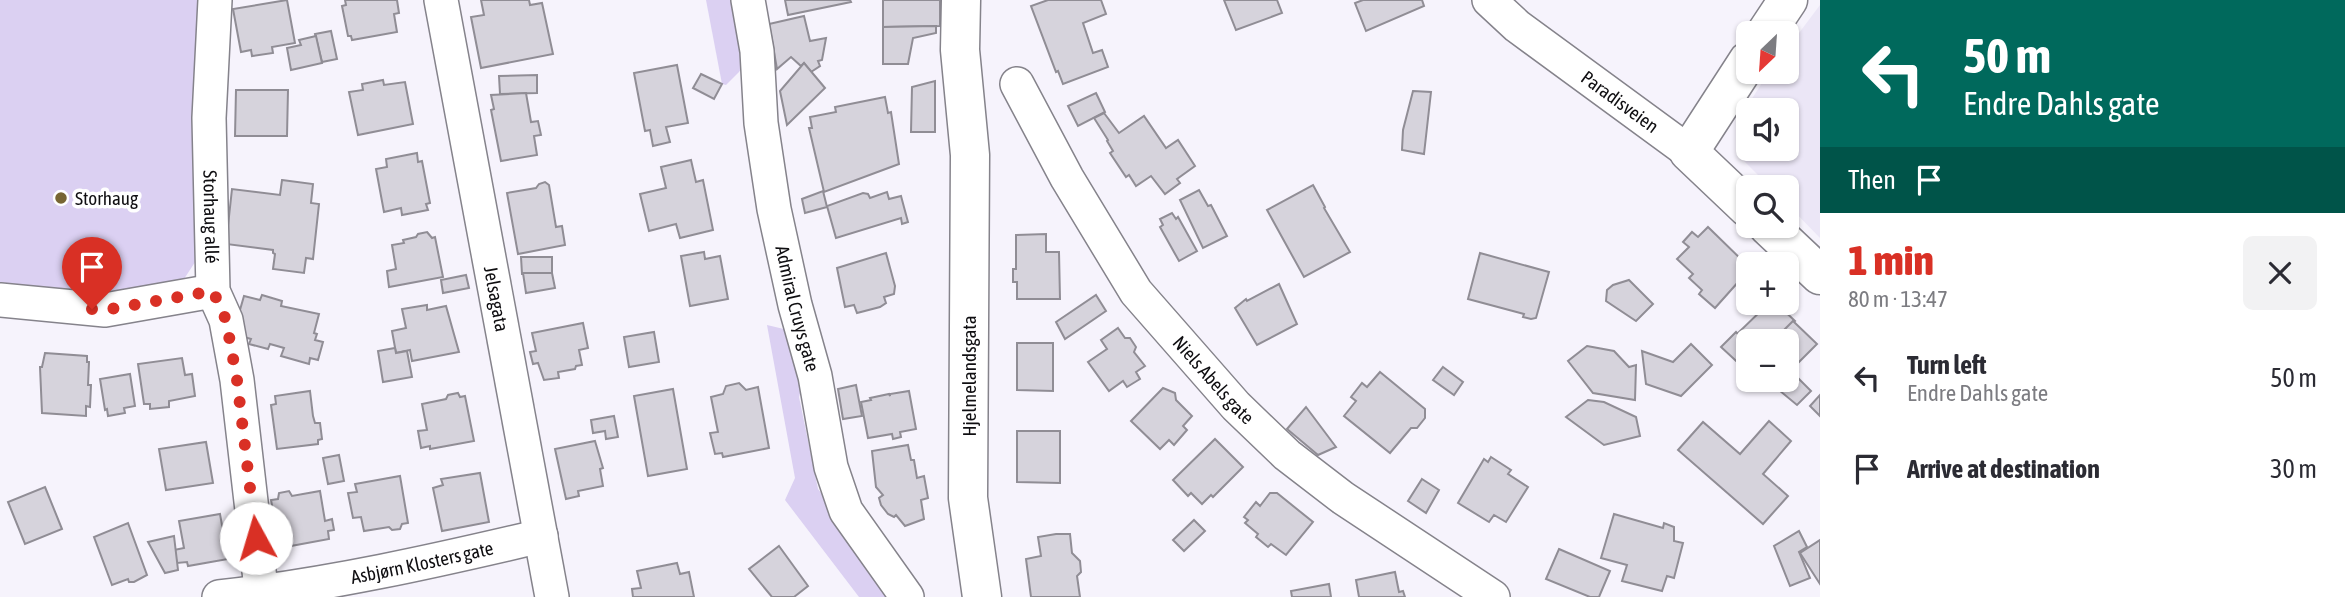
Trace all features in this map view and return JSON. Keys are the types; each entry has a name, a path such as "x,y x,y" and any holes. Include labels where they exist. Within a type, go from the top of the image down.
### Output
{"street":[{"name":"Storhaug allé","path":"215,0 209,118 213,291 226,320 237,380 262,595"},
{"name":"Jelsagata","path":"441,0 552,597"},
{"name":"Admiral Cruys gate","path":"748,0 757,51 760,111 774,209 795,305 815,376 831,467 846,511 907,597"},
{"name":"Hjelmelandsgata","path":"961,0 960,50 970,155 968,498 982,597"},
{"name":"Hjelmelandsgata","path":"970,155 983,52 983,0"},
{"name":"Paradisveien","path":"1489,0 1517,26 1689,152 1736,197"},
{"path":"1774,21 1788,0"},
{"path":"1689,152 1736,80"},
{"name":"Niels Abels gate","path":"1017,84 1067,177 1136,292 1236,406 1287,455 1343,498 1493,597"},
{"path":"1781,238 1820,275"},
{"path":"0,300 105,310 213,291"},
{"name":"Asbjørn Klosters gate","path":"219,597 262,595 541,536"}],"shaded area":[{"path":"0,0 203,0 203,250 184,279 169,285 98,298 0,286"},
{"path":"706,0 742,0 745,62 726,85 722,84"},
{"path":"1820,5 1820,238 1799,216 1799,175 1758,175 1744,161 1799,161 1799,98 1752,98 1761,84 1799,84 1799,33"},
{"path":"767,325 788,330 802,387 799,397 818,489 849,529 893,597 859,597 785,500 795,478"}],"building":[{"path":"287,0 295,43 272,47 273,53 252,56 251,50 241,52 233,9"},
{"path":"345,0 397,0 399,13 394,14 397,32 352,40 351,36 348,36 342,6 346,5"},
{"path":"481,0 529,0 530,5 542,3 553,54 481,68 471,17 484,15"},
{"path":"785,0 850,0 851,2 788,15"},
{"path":"883,0 940,0 940,26 883,27"},
{"path":"1048,0 1101,0 1106,14 1083,23 1093,53 1102,50 1108,67 1063,84 1031,6"},
{"path":"1224,0 1277,0 1282,13 1236,30"},
{"path":"1363,0 1422,0 1424,6 1366,31 1355,3"},
{"path":"804,16 810,41 826,38 822,60 818,61 820,66 811,72 804,63 801,66 791,57 777,69 769,24"},
{"path":"936,26 936,33 913,38 908,64 883,64 883,27"},
{"path":"331,31 337,59 322,62 315,34"},
{"path":"316,36 322,63 291,70 287,48 301,45 299,40"},
{"path":"804,63 825,88 787,125 780,91"},
{"path":"677,65 688,123 666,127 670,142 653,146 650,130 645,131 634,73"},
{"path":"701,74 722,84 714,99 693,88"},
{"path":"537,75 537,93 500,94 499,76"},
{"path":"383,80 384,85 405,82 413,124 358,135 349,92 363,90 362,84"},
{"path":"935,81 935,132 911,132 912,87"},
{"path":"236,90 288,90 287,136 235,136"},
{"path":"1413,91 1431,92 1424,154 1402,150 1403,130"},
{"path":"526,93 531,122 538,121 541,135 534,136 537,155 501,161 491,110 494,109 491,95"},
{"path":"1096,93 1105,112 1078,126 1068,106"},
{"path":"885,97 888,113 891,112 899,164 824,192 809,128 812,128 810,117 836,112 835,107"},
{"path":"1104,113 1119,133 1144,116 1166,148 1178,140 1195,166 1177,179 1180,183 1165,194 1151,176 1136,186 1129,175 1126,177 1110,153 1113,151 1108,140 1094,118"},
{"path":"417,153 418,162 422,161 430,203 426,204 428,210 402,215 401,208 384,212 376,169 387,167 386,159"},
{"path":"691,160 696,182 703,180 713,230 680,238 676,224 649,231 640,194 666,188 661,167"},
{"path":"282,180 313,184 311,203 319,204 313,259 306,258 304,273 273,269 273,250 226,244 232,189 280,195"},
{"path":"545,182 549,185 556,227 562,226 565,245 518,254 507,193 536,188"},
{"path":"1313,185 1350,252 1304,277 1267,210"},
{"path":"1199,190 1208,206 1211,205 1227,236 1203,248 1180,200"},
{"path":"823,191 827,207 805,213 802,199"},
{"path":"887,192 889,199 901,196 908,222 902,224 901,218 836,238 827,206 863,193 870,198"},
{"path":"1172,213 1176,219 1178,217 1197,251 1179,261 1160,227 1163,225 1160,219"},
{"path":"1708,227 1736,254 1736,284 1715,308 1699,294 1702,290 1689,278 1693,274 1677,259 1689,247 1683,242 1692,232 1698,237"},
{"path":"427,232 432,238 435,237 443,277 389,287 387,271 396,269 392,245 404,243 403,240"},
{"path":"1046,234 1046,252 1059,252 1060,299 1017,299 1017,282 1013,282 1013,269 1016,269 1016,235"},
{"path":"704,252 705,259 720,256 728,299 690,306 681,256"},
{"path":"886,253 895,286 894,294 884,297 886,303 880,307 857,313 854,305 845,307 837,268"},
{"path":"1480,253 1549,272 1536,318 1523,317 1524,314 1468,299"},
{"path":"521,257 552,257 552,273 522,274"},
{"path":"523,273 552,273 555,288 526,293"},
{"path":"466,275 469,288 443,293 441,280"},
{"path":"1629,280 1653,304 1636,321 1606,301 1607,290"},
{"path":"1279,284 1297,324 1257,345 1235,308 1246,299 1247,301"},
{"path":"262,295 282,301 281,306 319,314 315,340 323,342 318,360 310,358 309,364 281,356 284,348 270,344 268,349 249,344 251,339 233,334 244,296 260,300"},
{"path":"1096,295 1106,311 1065,339 1056,322"},
{"path":"427,305 427,310 446,306 459,352 412,361 410,350 396,353 392,331 406,328 402,309"},
{"path":"1757,315 1789,315 1795,321 1786,329 1742,329"},
{"path":"1793,321 1817,344 1799,362 1799,329 1785,329"},
{"path":"583,323 588,348 579,350 582,365 558,372 559,378 544,380 538,363 533,364 530,352 536,351 532,333"},
{"path":"1118,328 1125,338 1130,338 1136,347 1134,352 1145,366 1136,372 1140,379 1127,387 1123,381 1109,391 1088,362 1107,349 1101,340"},
{"path":"654,332 659,362 629,367 624,337"},
{"path":"1736,332 1736,361 1721,347"},
{"path":"1017,343 1053,343 1053,391 1017,390"},
{"path":"1691,344 1712,365 1681,396 1646,384 1642,351 1673,362"},
{"path":"1587,346 1614,351 1629,367 1636,365 1635,400 1593,393 1568,361"},
{"path":"395,348 396,353 407,351 412,377 383,382 378,351"},
{"path":"45,353 87,356 88,385 91,385 90,407 86,406 86,416 42,413 40,367"},
{"path":"182,358 185,375 192,374 195,396 169,401 169,407 150,409 150,404 144,404 138,364"},
{"path":"1443,367 1463,382 1454,395 1433,380"},
{"path":"1380,372 1425,409 1425,418 1417,428 1411,428 1390,453 1344,416 1356,401 1351,397 1362,383 1367,387"},
{"path":"130,374 135,406 124,408 125,413 108,416 100,379"},
{"path":"1799,379 1811,391 1797,405 1781,392 1799,392"},
{"path":"739,383 746,390 758,387 769,448 723,457 722,453 715,454 710,433 718,432 711,397 723,394 726,386"},
{"path":"856,385 862,416 843,419 838,389"},
{"path":"1163,388 1175,393 1176,400 1192,416 1183,426 1187,430 1174,445 1169,440 1160,449 1131,421"},
{"path":"673,389 687,469 648,476 634,396"},
{"path":"310,391 313,416 315,423 320,423 322,439 318,440 318,444 277,449 271,405 276,404 275,396"},
{"path":"909,391 916,429 900,432 901,437 893,439 892,434 868,438 861,402"},
{"path":"458,393 460,397 465,396 474,441 430,449 430,446 421,448 418,431 427,430 422,404 446,399 448,395"},
{"path":"1820,395 1820,416 1810,406"},
{"path":"1588,400 1604,402 1636,417 1640,436 1604,445 1566,417"},
{"path":"1306,407 1336,447 1318,455 1287,429"},
{"path":"614,416 618,437 606,439 605,431 593,433 591,420"},
{"path":"1769,421 1791,441 1763,474 1788,496 1763,524 1678,450 1703,422 1740,454"},
{"path":"1017,431 1060,431 1060,483 1017,482"},
{"path":"1215,439 1243,467 1213,497 1211,495 1202,504 1191,493 1188,496 1173,480"},
{"path":"595,441 603,468 600,469 603,486 578,491 579,496 566,499 555,449"},
{"path":"206,442 213,483 166,490 159,449"},
{"path":"908,445 917,478 924,476 928,498 921,500 924,519 905,526 896,515 894,517 888,514 881,505 879,498 883,495 876,487 872,451"},
{"path":"339,455 344,481 328,484 323,458"},
{"path":"1491,457 1511,470 1508,474 1528,487 1506,522 1494,515 1489,522 1458,503 1484,459 1488,462"},
{"path":"480,473 489,522 442,531 433,488 443,485 441,479"},
{"path":"400,476 408,523 402,524 400,529 392,530 389,527 364,531 361,517 353,518 348,493 357,492 355,484"},
{"path":"1422,479 1439,490 1426,513 1408,501"},
{"path":"45,487 62,529 25,544 8,502"},
{"path":"289,491 292,496 320,491 325,521 332,519 334,530 328,531 329,539 280,548 271,500 278,499 279,493"},
{"path":"1270,493 1277,493 1313,522 1286,555 1271,544 1268,547 1245,523 1248,520 1244,517 1256,502 1260,506"},
{"path":"220,514 228,559 188,566 187,562 177,563 174,550 184,548 179,521"},
{"path":"1614,514 1663,528 1664,523 1674,527 1674,541 1683,543 1674,578 1667,576 1662,591 1622,581 1627,565 1601,558"},
{"path":"1194,520 1205,531 1184,551 1173,540"},
{"path":"128,523 147,575 134,582 129,582 128,579 112,585 94,537"},
{"path":"1799,531 1807,547 1799,552 1810,578 1790,586 1774,546"},
{"path":"1070,534 1072,553 1080,561 1081,572 1077,576 1080,597 1031,597 1026,559 1041,556 1038,537"},
{"path":"174,536 178,570 165,573 148,542"},
{"path":"1820,540 1820,584 1800,553"},
{"path":"779,546 808,586 794,597 772,597 749,569"},
{"path":"1559,549 1610,571 1599,597 1590,597 1546,579"},
{"path":"677,563 680,574 689,572 694,597 633,597 632,589 641,588 637,571"},
{"path":"1395,572 1399,592 1403,591 1405,597 1359,597 1356,580"},
{"path":"1329,584 1331,597 1292,597 1291,591"}],"place":[{"name":"Storhaug","path":"61,198"}],"route":[{"path":"92,309 105,310 213,291 226,320 237,380 256,538"}]}
